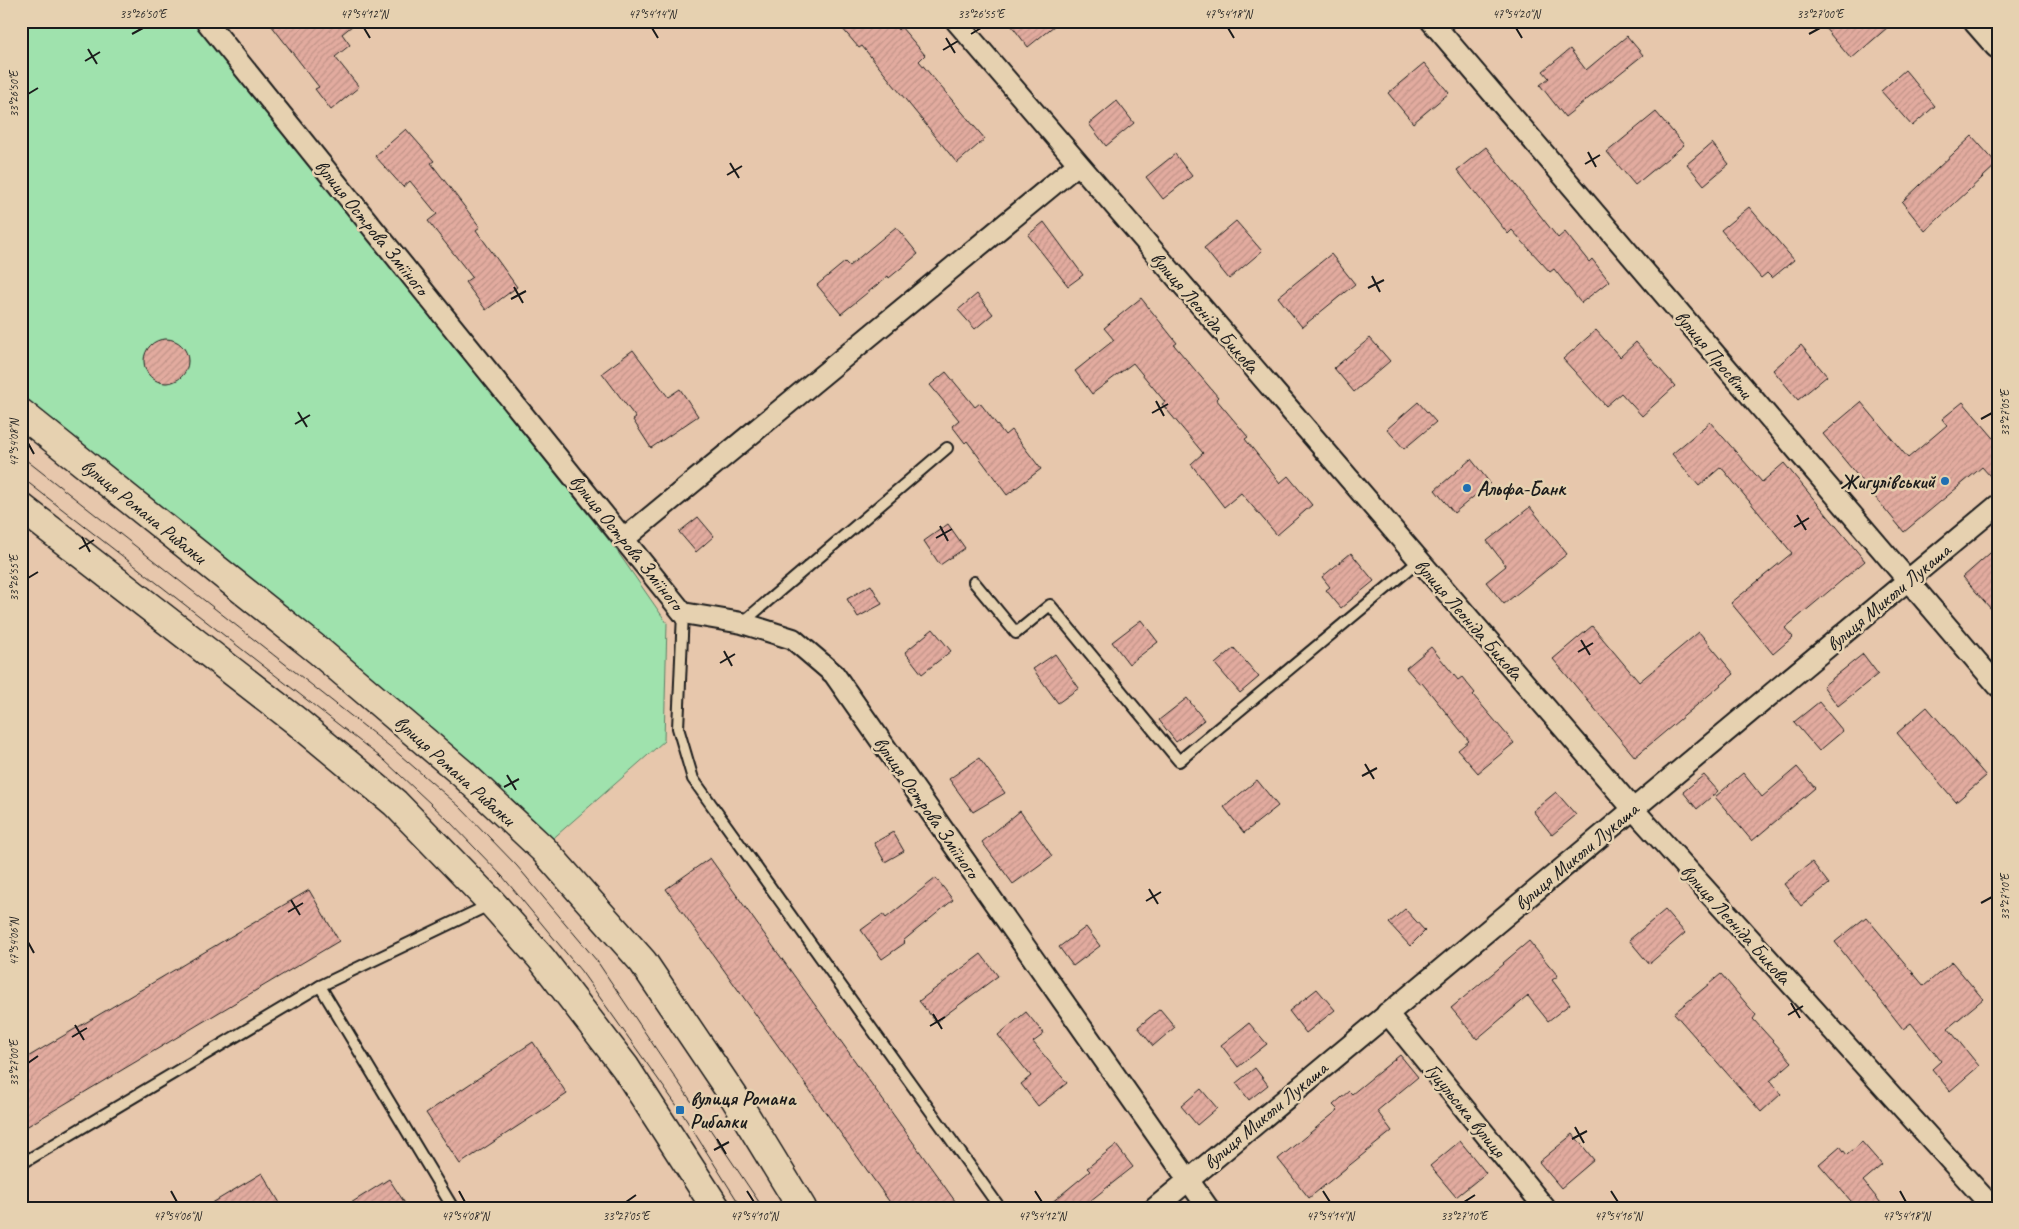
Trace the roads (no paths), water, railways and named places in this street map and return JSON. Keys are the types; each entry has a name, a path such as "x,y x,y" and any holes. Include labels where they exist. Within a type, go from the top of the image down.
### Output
{"main road":[{"name":"вулиця Романа Рибалки","path":"21,413 320,652 463,774 544,850 643,962 734,1097 802,1208"},
{"path":"21,507 294,720 394,803 492,903 541,958 625,1067 716,1208"}],"street":[{"name":"вулиця Острова Зміїного","path":"206,21 683,613 742,623 793,639 834,674 1208,1208"},
{"name":"вулиця Леоніда Бикова","path":"956,21 1633,809 1993,1208"},
{"name":"вулиця Просвіти","path":"1431,21 1998,686"},
{"path":"1977,21 1998,45"},
{"path":"624,539 1078,164"},
{"name":"вулиця Миколи Лукаша","path":"1155,1208 1187,1179 1998,505"},
{"name":"Гуцульська вулиця","path":"1387,1013 1545,1208"}],"lane":[{"path":"742,623 947,448"},
{"path":"974,582 1016,633 1050,605 1179,761 1419,561"},
{"path":"683,613 678,728 693,779 1000,1208"},
{"path":"21,1164 320,986 492,903"},
{"path":"320,986 453,1208"}],"tram line":[{"path":"21,456 393,749 460,807 517,866 597,961 763,1208"},
{"path":"21,477 384,760 448,820 503,877 581,971 680,1110 742,1208"}],"place":[{"name":"Жигулівський","path":"1945,481"},
{"name":"Альфа-Банк","path":"1467,488"},
{"name":"вулиця Романа Рибалки","path":"680,1110"}]}
